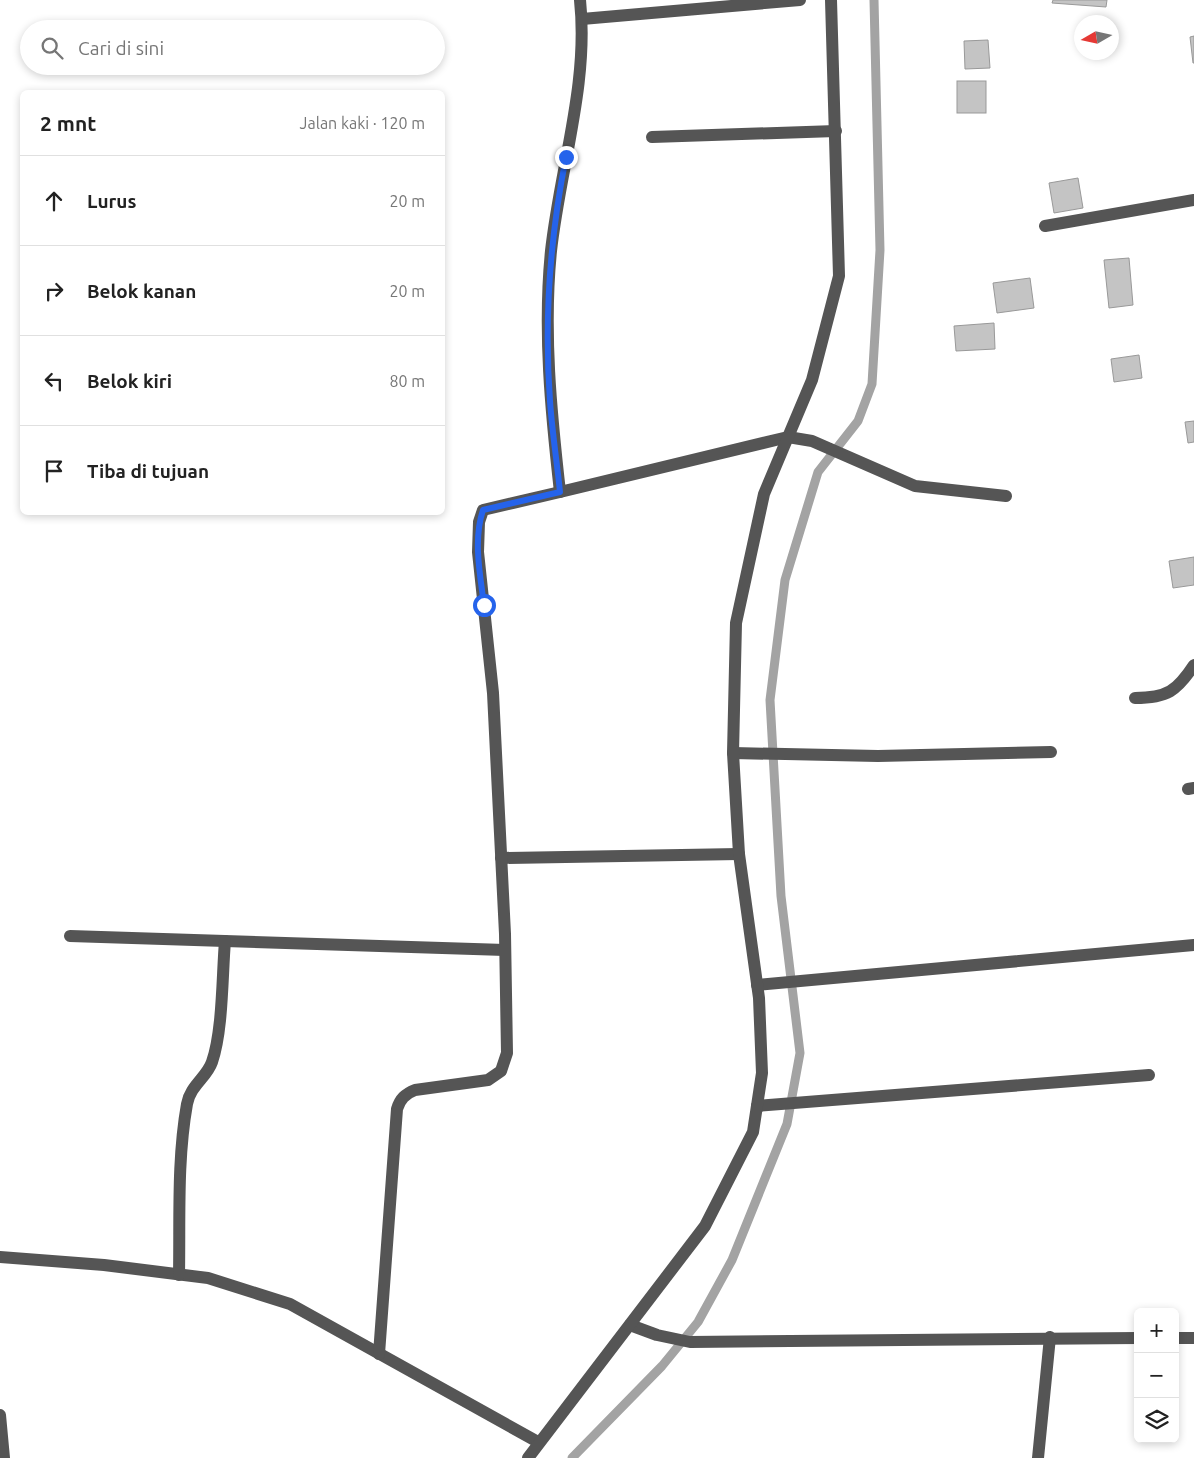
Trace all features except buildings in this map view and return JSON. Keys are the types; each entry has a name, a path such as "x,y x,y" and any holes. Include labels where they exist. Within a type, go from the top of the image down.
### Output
{"street":[{"path":"560,492 550,400 548,323 551,252 578,79 582,19 580,0"},
{"path":"582,19 800,0"},
{"path":"528,1458 538,1442 705,1226 753,1132 762,1073 757,985 739,854 733,753 736,623 764,494 812,380 839,276 832,0"},
{"path":"652,137 836,131"},
{"path":"1046,226 1194,200"},
{"path":"378,1354 396,1109 399,1101 407,1093 415,1090 488,1080 501,1072 507,1053 501,858 493,693 478,552 479,522 483,510 788,437 812,441 915,486 1006,496"},
{"path":"1135,698 1155,698 1176,690 1194,665"},
{"path":"733,753 784,756 1051,752"},
{"path":"501,858 739,854"},
{"path":"70,936 504,950"},
{"path":"179,1274 181,1143 187,1100 197,1082 212,1064 218,1038 225,941"},
{"path":"757,985 1194,945"},
{"path":"757,1106 1149,1075"},
{"path":"0,1258 104,1265 208,1278 290,1304 538,1442"},
{"path":"630,1325 657,1335 690,1342 1134,1338"},
{"path":"1038,1458 1050,1338"},
{"path":"1179,1338 1194,1338"},
{"path":"0,1415 4,1458"}],"waterway":[{"path":"572,1458 662,1366 698,1322 732,1260 787,1124 800,1053 781,896 770,700 785,580 818,472 858,421 872,384 880,250 874,0"}],"route":[{"path":"484,605 478,552 479,522 483,510 560,492 550,400 548,323 551,252 557,203 566,157"}]}
